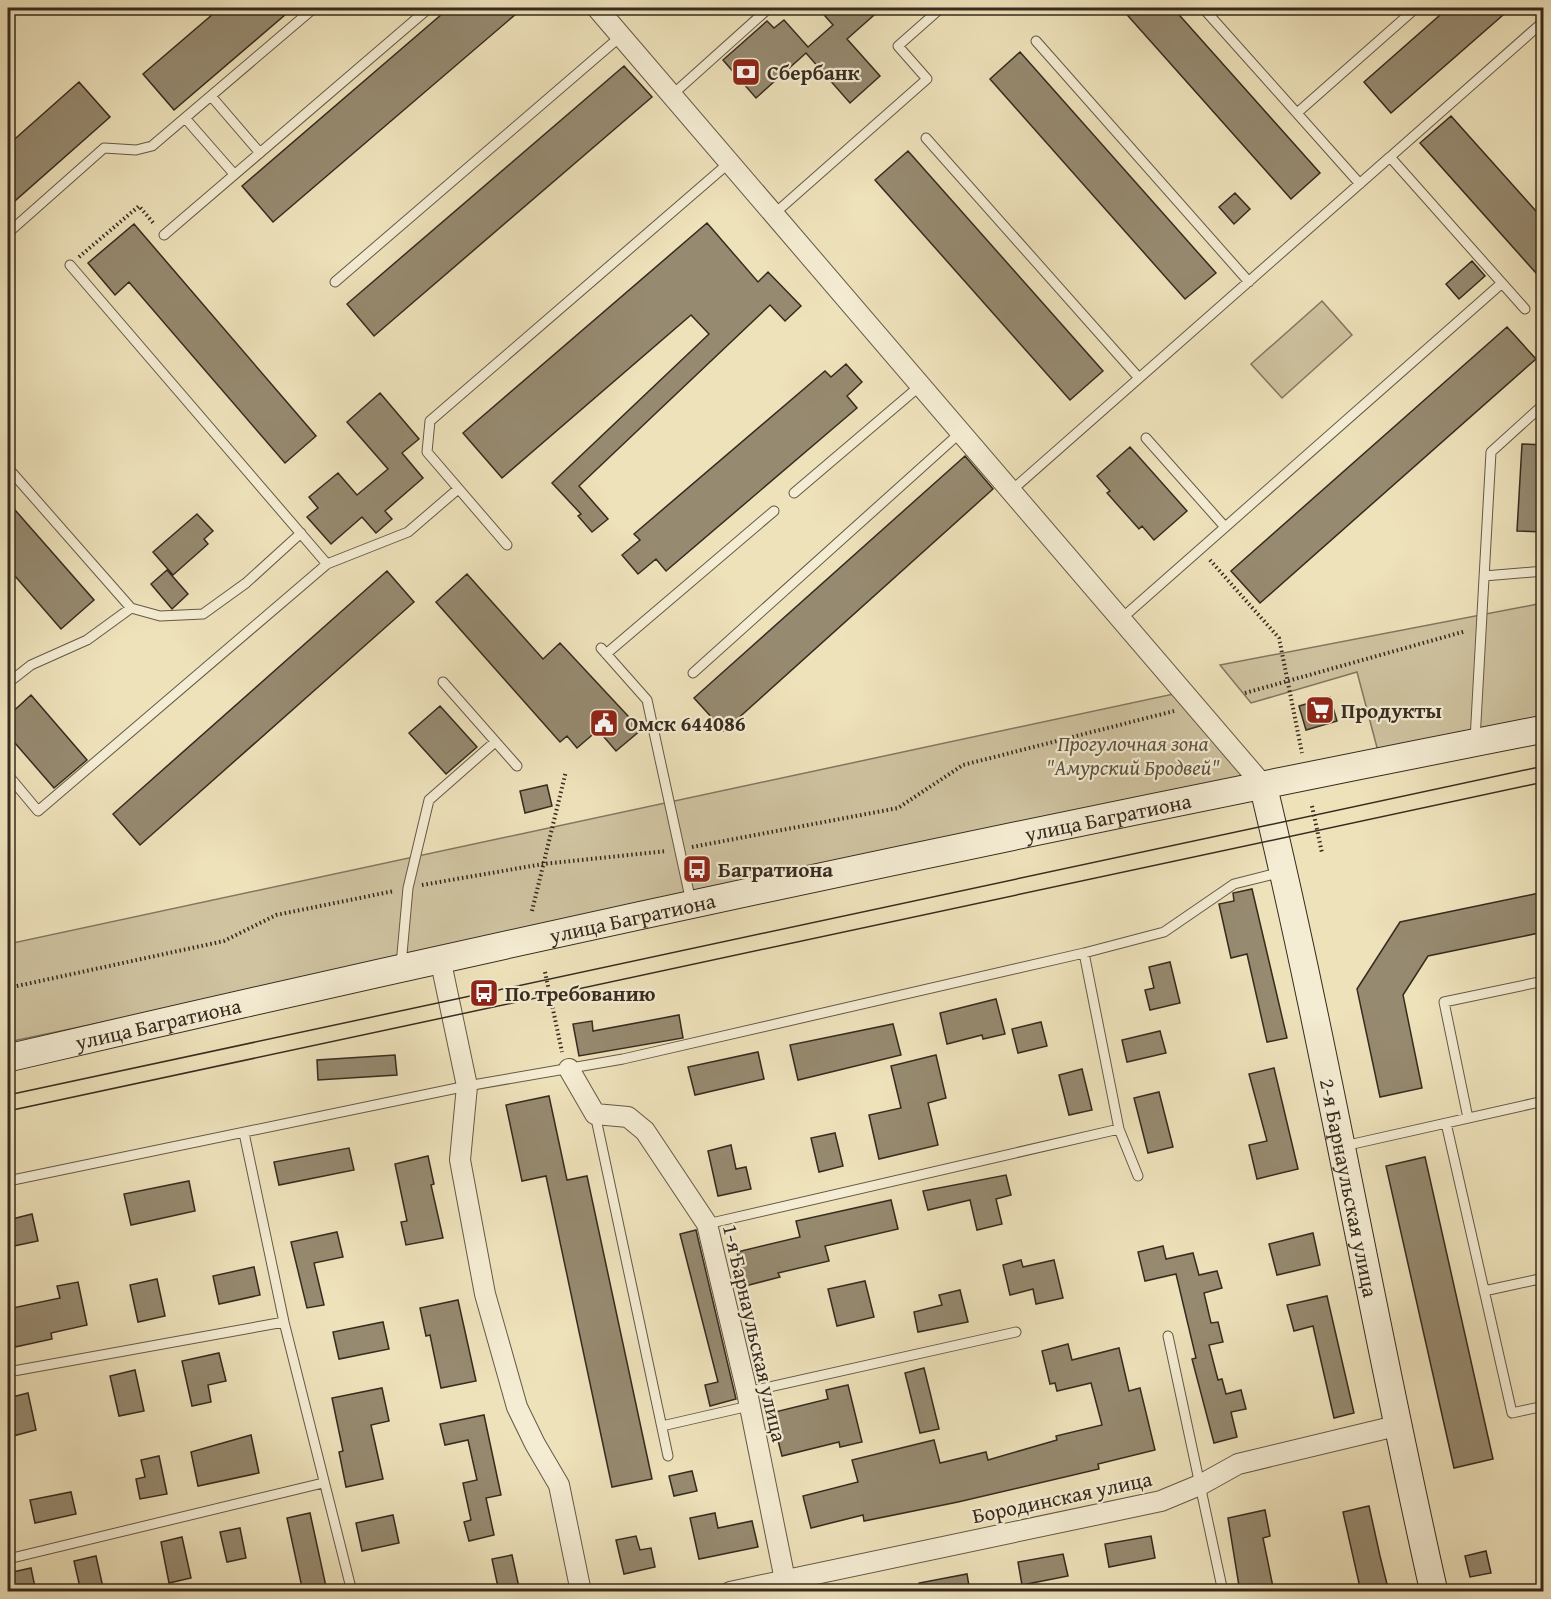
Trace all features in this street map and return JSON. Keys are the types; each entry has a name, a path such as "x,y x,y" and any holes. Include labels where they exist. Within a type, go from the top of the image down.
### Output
{"street":[{"path":"597,8 1263,785"},
{"name":"улица Багратиона","path":"8,1058 400,966 1263,785 1544,729"},
{"name":"2-я Барнаульская улица","path":"1263,785 1341,1147 1396,1426 1434,1592"},
{"path":"440,958 467,1086 460,1160 485,1294 517,1407 535,1444 560,1485 581,1592"},
{"path":"567,1070 595,1114"},
{"name":"1-я Барнаульская улица","path":"595,1114 628,1117 645,1131 707,1224 748,1399 786,1586"},
{"name":"Бородинская улица","path":"730,1592 786,1586 1161,1501 1202,1484 1238,1464 1396,1426"}],"lane":[{"path":"8,233 104,148 136,150 152,146 314,8"},
{"path":"164,235 429,8"},
{"path":"672,95 769,8"},
{"path":"774,214 927,79 898,46 941,8"},
{"path":"1203,8 1360,184"},
{"path":"1297,113 1416,8"},
{"path":"1011,491 1544,21"},
{"path":"335,282 621,36"},
{"path":"1036,41 1249,282"},
{"path":"211,96 260,153"},
{"path":"186,118 234,174"},
{"path":"926,138 1139,378"},
{"path":"1390,157 1525,309"},
{"path":"507,545 427,452 429,421 730,162"},
{"path":"70,265 327,564"},
{"path":"1121,619 1502,283"},
{"path":"794,493 921,385"},
{"path":"1474,742 1491,452 1544,404"},
{"path":"693,673 961,432"},
{"path":"1146,438 1225,527"},
{"path":"8,468 131,608 160,616 203,614 246,583 301,533"},
{"path":"8,775 38,811 327,564 408,532 458,489"},
{"path":"692,905 678,850 647,700 604,651 774,511"},
{"path":"1484,576 1544,571"},
{"path":"8,683 31,665 87,639 131,608"},
{"path":"442,682 517,766"},
{"path":"400,966 408,888 429,800 495,742"},
{"path":"8,1181 467,1086 623,1059 1084,953 1164,932 1234,884 1283,872"},
{"path":"1084,953 1119,1129 1138,1176"},
{"path":"1468,1118 1444,1002 1544,981"},
{"path":"1341,1147 1544,1101"},
{"path":"595,1114 668,1456"},
{"path":"1446,1123 1512,1413 1544,1406"},
{"path":"707,1224 1119,1129"},
{"path":"244,1133 284,1322 351,1592"},
{"path":"1484,1292 1544,1278"},
{"path":"8,1372 284,1322"},
{"path":"662,1426 748,1399 1016,1332"},
{"path":"1168,1336 1202,1484 1223,1592"},
{"path":"8,1558 323,1483"}],"path":[{"path":"70,265 139,206 164,235"},
{"path":"1200,549 1279,638 1302,753"},
{"path":"1245,693 1466,631"},
{"path":"8,988 224,941 276,915 408,888 543,864 678,850 898,808 963,765 1179,710"},
{"path":"532,911 566,771"},
{"path":"1312,806 1322,853"},
{"path":"545,972 567,1070"}],"green space":[{"path":"1322,301 1352,335 1282,398 1251,364"},
{"name":"Прогулочная зона \"Амурский Бродвей\"","path":"1543,603 1543,719 1379,755 1357,672 1251,703 1220,665"},
{"name":"Прогулочная зона \"Амурский Бродвей\"","path":"1192,690 1244,771 1240,781 1229,787 8,1042 8,944"}],"building":[{"path":"220,8 293,8 174,110 143,74"},
{"path":"449,8 523,8 273,222 242,186"},
{"path":"818,8 882,8 847,39 880,76 850,103 806,53 756,98 723,60 767,21 774,28 784,20 808,47 833,25"},
{"path":"1121,8 1173,8 1320,173 1291,199"},
{"path":"1448,8 1511,8 1391,113 1364,82"},
{"path":"1020,52 1216,273 1185,299 990,79"},
{"path":"624,66 652,97 374,336 347,304"},
{"path":"79,82 110,117 8,207 8,145"},
{"path":"1451,116 1544,220 1544,282 1420,143"},
{"path":"908,151 1103,371 1070,400 875,180"},
{"path":"1235,193 1250,209 1234,224 1219,207"},
{"path":"707,223 758,282 768,272 801,306 785,321 770,305 579,486 608,519 592,532 578,516 581,514 552,483 709,334 691,315 502,478 463,433"},
{"path":"134,224 316,436 285,463 129,282 115,295 88,263"},
{"path":"1472,261 1485,276 1459,299 1446,284"},
{"path":"1507,327 1536,359 1260,603 1231,571"},
{"path":"846,364 862,382 847,396 857,408 666,571 656,559 638,574 622,555 640,540 634,534 825,371 831,377"},
{"path":"380,393 419,439 402,453 423,478 385,511 392,519 376,533 362,517 331,544 307,517 318,508 309,497 338,473 357,495 388,469 347,422"},
{"path":"1522,444 1544,445 1544,532 1517,531"},
{"path":"1130,447 1187,511 1154,540 1142,526 1139,529 1107,493 1110,491 1097,476"},
{"path":"965,456 993,489 724,731 694,698"},
{"path":"8,502 94,600 61,629 8,568"},
{"path":"197,514 213,531 204,539 208,544 173,575 153,552"},
{"path":"167,570 188,594 172,609 151,584"},
{"path":"387,571 414,602 140,845 113,814"},
{"path":"467,574 543,659 560,643 641,730 616,751 598,730 577,748 567,736 560,742 436,602"},
{"path":"31,695 87,760 54,788 8,735 8,716"},
{"path":"1330,697 1337,721 1306,730 1299,706"},
{"path":"440,706 477,747 446,774 409,733"},
{"path":"547,785 552,806 525,813 520,791"},
{"path":"1252,889 1287,1038 1267,1042 1247,954 1231,958 1219,904 1234,901 1233,893"},
{"path":"1544,892 1544,932 1428,956 1403,995 1422,1088 1380,1097 1357,989 1400,922"},
{"path":"1170,962 1180,1003 1150,1010 1145,990 1154,988 1149,967"},
{"path":"996,999 1005,1034 983,1039 982,1035 947,1044 940,1013"},
{"path":"679,1015 683,1038 579,1056 573,1024 592,1021 593,1031"},
{"path":"1041,1022 1047,1046 1018,1053 1012,1029"},
{"path":"893,1024 901,1055 798,1080 790,1045"},
{"path":"1160,1031 1166,1053 1127,1062 1122,1040"},
{"path":"758,1052 764,1079 695,1095 688,1067"},
{"path":"395,1055 397,1075 318,1080 317,1060"},
{"path":"936,1055 946,1098 928,1103 938,1145 879,1159 869,1115 901,1108 891,1066"},
{"path":"1274,1068 1298,1169 1257,1179 1249,1145 1267,1141 1249,1074"},
{"path":"1082,1069 1092,1110 1069,1115 1059,1075"},
{"path":"1159,1092 1173,1147 1148,1153 1134,1098"},
{"path":"549,1096 567,1180 587,1176 652,1479 612,1487 546,1176 522,1181 506,1105"},
{"path":"835,1133 843,1166 819,1172 811,1138"},
{"path":"731,1145 736,1169 746,1167 751,1189 718,1196 708,1151"},
{"path":"349,1148 354,1170 279,1185 274,1162"},
{"path":"428,1156 434,1184 431,1185 443,1238 406,1245 401,1222 407,1221 395,1164"},
{"path":"1425,1157 1493,1459 1454,1468 1386,1166"},
{"path":"1006,1175 1011,1195 996,1199 1002,1224 977,1230 970,1200 928,1210 923,1191"},
{"path":"189,1181 195,1211 131,1225 124,1194"},
{"path":"891,1200 898,1229 825,1246 829,1261 778,1273 780,1277 745,1286 737,1252 800,1237 796,1221"},
{"path":"32,1214 38,1241 9,1247 8,1220"},
{"path":"696,1230 736,1399 710,1406 705,1385 718,1382 680,1234"},
{"path":"337,1232 343,1257 314,1263 324,1305 307,1308 291,1242"},
{"path":"1313,1233 1320,1265 1277,1275 1269,1244"},
{"path":"1163,1246 1166,1259 1193,1253 1199,1275 1217,1271 1222,1288 1204,1293 1211,1323 1218,1322 1223,1342 1209,1345 1218,1380 1222,1379 1226,1394 1241,1390 1246,1409 1231,1412 1237,1437 1214,1443 1192,1359 1196,1358 1176,1274 1145,1281 1138,1252"},
{"path":"1021,1260 1023,1267 1054,1260 1063,1298 1036,1304 1033,1289 1010,1295 1003,1265"},
{"path":"254,1267 260,1295 219,1304 213,1276"},
{"path":"157,1279 165,1316 138,1322 130,1285"},
{"path":"865,1281 874,1317 837,1326 828,1289"},
{"path":"78,1282 87,1325 51,1333 52,1339 15,1347 8,1309 60,1298 57,1286"},
{"path":"960,1290 968,1322 918,1332 914,1312 942,1305 939,1295"},
{"path":"1327,1296 1354,1413 1334,1418 1313,1326 1294,1331 1287,1305"},
{"path":"458,1300 476,1381 441,1388 430,1335 426,1336 420,1308"},
{"path":"383,1322 389,1349 339,1359 333,1332"},
{"path":"1068,1344 1072,1360 1119,1348 1129,1391 1140,1388 1155,1450 1098,1464 1099,1469 958,1502 864,1521 863,1515 811,1528 803,1496 858,1482 852,1460 934,1440 940,1463 986,1452 988,1460 1057,1440 1056,1436 1102,1425 1091,1383 1057,1391 1055,1383 1050,1384 1042,1351"},
{"path":"219,1353 226,1381 208,1385 211,1402 192,1406 182,1361"},
{"path":"924,1368 939,1429 920,1433 905,1373"},
{"path":"135,1370 144,1411 119,1416 110,1376"},
{"path":"848,1385 862,1442 840,1447 839,1442 782,1456 771,1413 828,1399 826,1390"},
{"path":"382,1388 389,1421 371,1425 383,1479 346,1487 339,1452 343,1451 332,1398"},
{"path":"28,1393 36,1430 13,1436 8,1398"},
{"path":"484,1415 501,1495 486,1498 494,1535 469,1541 464,1522 471,1520 463,1483 477,1480 468,1440 445,1445 440,1424"},
{"path":"251,1435 259,1473 198,1486 191,1452"},
{"path":"159,1456 167,1494 140,1499 136,1479 145,1477 141,1460"},
{"path":"692,1471 697,1491 674,1496 669,1476"},
{"path":"71,1492 76,1514 35,1523 30,1500"},
{"path":"1369,1506 1389,1592 1361,1592 1343,1512"},
{"path":"1265,1510 1270,1536 1263,1538 1274,1592 1240,1592 1228,1518"},
{"path":"310,1513 327,1592 303,1592 287,1518"},
{"path":"715,1513 718,1528 752,1521 758,1547 699,1559 690,1518"},
{"path":"393,1515 399,1543 362,1551 356,1523"},
{"path":"240,1528 246,1558 227,1562 220,1532"},
{"path":"636,1536 640,1550 651,1548 655,1567 624,1574 616,1540"},
{"path":"1151,1536 1155,1558 1109,1567 1105,1544"},
{"path":"182,1537 191,1578 169,1583 161,1542"},
{"path":"1486,1551 1491,1573 1470,1577 1465,1556"},
{"path":"1063,1554 1068,1576 1022,1585 1018,1562"},
{"path":"512,1555 520,1592 499,1592 492,1559"},
{"path":"96,1556 104,1592 81,1592 74,1561"},
{"path":"31,1568 36,1592 8,1592 8,1573"},
{"path":"967,1574 970,1592 919,1592 919,1583"}],"tram line":[{"path":"8,1095 1544,766"},
{"path":"8,1111 1544,782"}],"place":[{"name":"Сбербанк","path":"746,72"},
{"name":"Продукты","path":"1320,710"},
{"name":"Омск 644086","path":"604,723"},
{"name":"Багратиона","path":"697,869"},
{"name":"По требованию","path":"484,993"}]}
